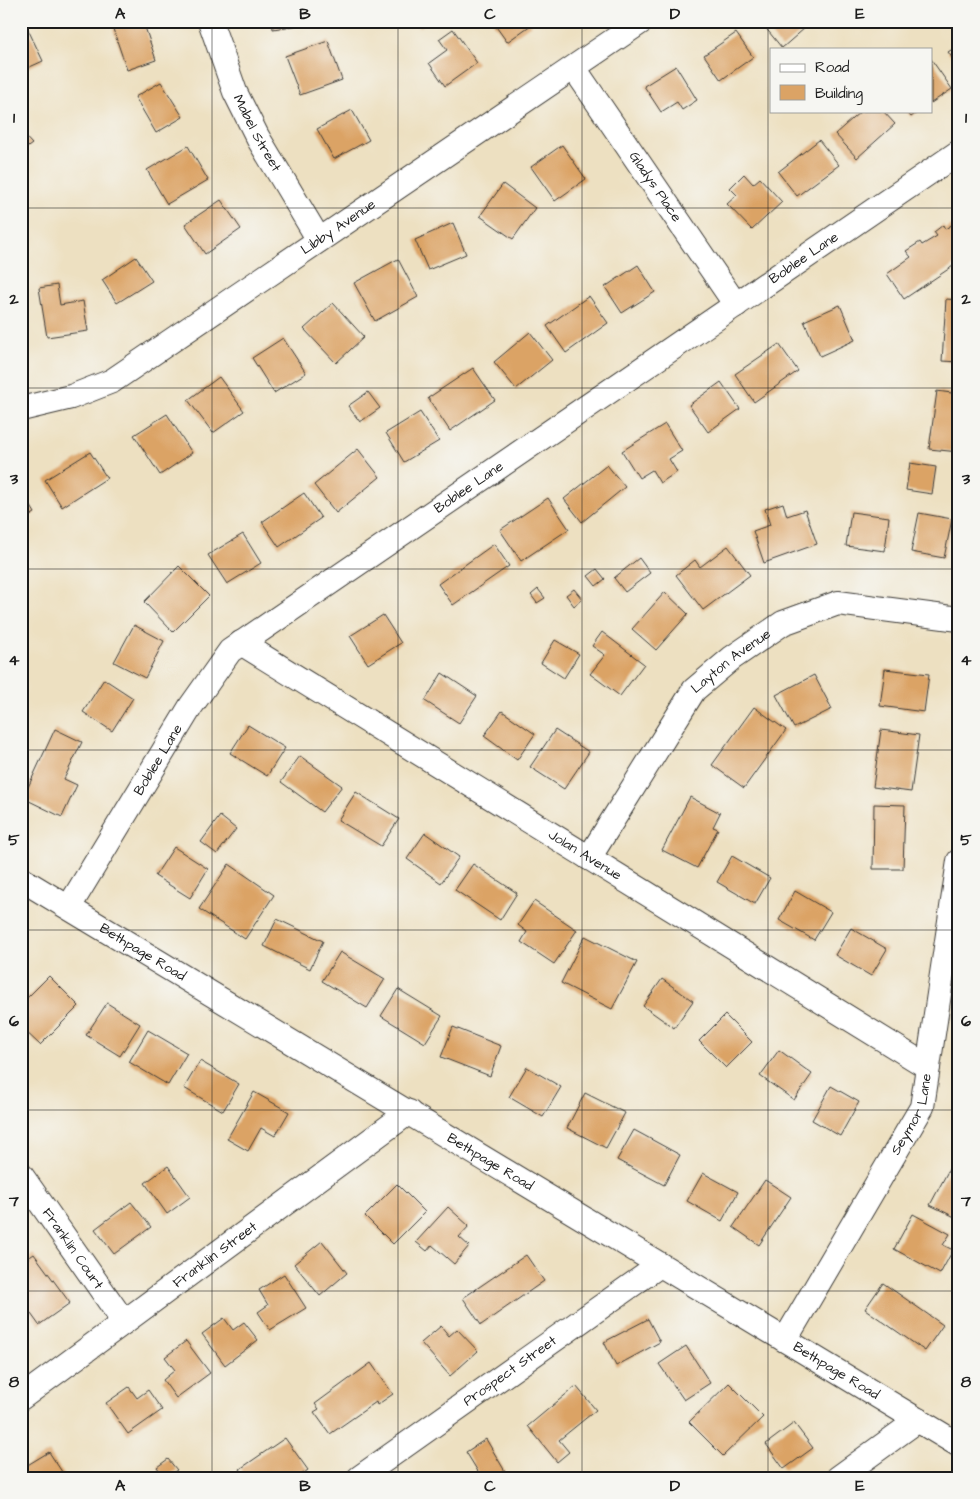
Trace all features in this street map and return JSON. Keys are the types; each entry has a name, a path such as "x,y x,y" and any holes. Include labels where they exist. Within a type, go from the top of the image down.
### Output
{"street":[{"name":"Mabel Street","path":"210,21 235,92 258,138 319,240"},
{"name":"Libby Avenue","path":"21,409 71,397 112,381 642,21"},
{"name":"Gladys Place","path":"574,68 736,304"},
{"name":"Boblee Lane","path":"69,907 191,706 230,651 959,152"},
{"name":"Layton Avenue","path":"589,858 694,690 732,658 783,623 838,603 959,618"},
{"name":"Jolan Avenue","path":"242,643 928,1067"},
{"name":"Seymor Lane","path":"784,1340 922,1107 959,861"},
{"name":"Bethpage Road","path":"21,879 959,1445"},
{"name":"Franklin Street","path":"21,1398 408,1112"},
{"name":"Franklin Court","path":"21,1175 124,1322"},
{"name":"Prospect Street","path":"359,1478 660,1265"},
{"path":"838,1478 918,1420"}],"building":[{"path":"21,21 24,21 43,61 21,71"},
{"path":"135,21 143,21 156,60 127,70 113,29"},
{"path":"272,21 320,21 320,22 273,29"},
{"path":"415,21 428,21 420,27"},
{"path":"492,21 528,21 531,25 507,42"},
{"path":"760,21 813,21 782,48"},
{"path":"453,29 477,63 445,86 429,63 447,50 439,39"},
{"path":"736,33 753,57 721,80 704,55"},
{"path":"328,41 342,80 300,95 285,56"},
{"path":"959,45 959,67 948,52"},
{"path":"932,60 952,89 932,102"},
{"path":"676,66 697,100 682,110 677,102 661,112 644,86"},
{"path":"161,82 183,117 156,133 135,97"},
{"path":"352,110 369,140 334,159 317,129"},
{"path":"860,112 884,112 895,124 857,158 835,134"},
{"path":"907,112 918,112 911,117"},
{"path":"21,132 32,144 21,152"},
{"path":"819,140 839,165 797,196 778,172"},
{"path":"562,145 586,179 555,201 531,167"},
{"path":"188,146 208,180 167,204 147,170"},
{"path":"744,174 753,184 760,178 782,202 752,230 727,204 737,195 730,188"},
{"path":"503,184 535,208 513,239 480,216"},
{"path":"221,200 241,229 205,254 185,224"},
{"path":"453,223 466,254 428,270 415,240"},
{"path":"955,223 959,229 959,262 904,299 887,274 911,257 906,251 920,242 922,245 937,236 934,232 943,225 945,229"},
{"path":"136,257 152,281 117,303 102,280"},
{"path":"398,259 418,297 375,321 354,283"},
{"path":"638,265 655,292 622,313 605,287"},
{"path":"57,285 60,305 83,301 88,331 47,337 39,288"},
{"path":"589,296 608,323 566,353 547,326"},
{"path":"946,299 959,300 959,362 942,361"},
{"path":"333,303 364,337 336,363 304,329"},
{"path":"840,305 855,340 820,356 804,321"},
{"path":"530,332 552,360 516,389 494,362"},
{"path":"283,338 306,373 274,393 252,358"},
{"path":"779,344 798,371 754,402 735,374"},
{"path":"473,368 495,400 450,431 428,398"},
{"path":"219,377 244,411 213,433 188,400"},
{"path":"721,382 740,409 708,432 689,405"},
{"path":"937,391 959,394 959,452 929,449"},
{"path":"368,392 380,408 360,422 348,406"},
{"path":"420,412 439,441 404,462 386,433"},
{"path":"167,414 192,453 160,475 134,435"},
{"path":"665,424 682,451 669,459 677,472 660,483 652,470 639,478 622,451"},
{"path":"358,449 380,477 336,513 314,485"},
{"path":"90,452 107,478 62,507 45,480"},
{"path":"910,463 936,467 932,494 906,490"},
{"path":"607,465 625,487 582,522 564,499"},
{"path":"21,490 35,513 21,521"},
{"path":"304,493 321,518 279,547 262,522"},
{"path":"548,498 569,529 521,561 500,530"},
{"path":"783,503 787,516 805,510 817,544 764,563 753,531 770,525 765,509"},
{"path":"851,512 889,517 885,551 846,546"},
{"path":"919,513 952,519 944,558 911,552"},
{"path":"243,534 261,563 227,584 208,555"},
{"path":"494,544 509,566 453,605 438,584"},
{"path":"728,546 750,575 703,610 676,575 695,560 700,567"},
{"path":"639,558 650,573 625,592 614,578"},
{"path":"179,566 209,596 173,632 144,602"},
{"path":"597,569 605,579 596,586 588,576"},
{"path":"538,589 545,598 537,603 531,595"},
{"path":"574,589 582,599 574,606 566,595"},
{"path":"665,592 688,614 656,650 632,629"},
{"path":"383,615 401,643 368,664 350,636"},
{"path":"134,625 164,641 145,678 114,662"},
{"path":"602,632 644,664 620,696 590,674 605,655 592,646"},
{"path":"555,640 579,654 564,678 541,663"},
{"path":"885,669 929,674 924,712 880,706"},
{"path":"442,673 477,696 459,723 425,701"},
{"path":"814,675 832,709 794,728 776,695"},
{"path":"104,679 133,698 112,731 83,712"},
{"path":"754,707 786,730 744,788 712,765"},
{"path":"502,711 535,734 517,760 484,736"},
{"path":"248,725 285,748 267,776 230,753"},
{"path":"55,729 82,742 64,779 77,785 62,817 23,798"},
{"path":"555,730 589,752 564,789 530,767"},
{"path":"881,730 919,735 911,792 873,787"},
{"path":"300,756 342,786 322,812 281,782"},
{"path":"356,792 399,819 381,846 338,820"},
{"path":"690,797 720,813 713,827 718,829 697,868 662,850"},
{"path":"874,804 905,805 903,869 873,869"},
{"path":"220,816 236,829 217,854 201,842"},
{"path":"425,833 459,857 441,883 407,859"},
{"path":"174,847 208,869 190,898 155,876"},
{"path":"732,856 770,878 755,904 717,882"},
{"path":"229,864 274,895 245,939 199,909"},
{"path":"473,864 517,893 500,920 455,890"},
{"path":"795,891 831,912 814,940 779,920"},
{"path":"534,901 577,930 554,964 521,942 527,932 518,925"},
{"path":"277,919 323,941 310,969 264,946"},
{"path":"851,928 887,949 871,976 835,955"},
{"path":"585,936 637,962 612,1009 561,983"},
{"path":"340,952 385,979 367,1008 322,981"},
{"path":"49,976 79,1006 40,1045 21,1027 21,1004"},
{"path":"662,979 693,1001 674,1028 643,1006"},
{"path":"398,989 442,1016 425,1043 381,1016"},
{"path":"107,1003 140,1024 120,1056 86,1035"},
{"path":"725,1015 752,1042 726,1068 699,1041"},
{"path":"453,1027 501,1046 490,1076 441,1057"},
{"path":"148,1030 187,1053 168,1085 129,1062"},
{"path":"779,1050 812,1074 794,1100 760,1076"},
{"path":"200,1061 239,1084 223,1111 184,1088"},
{"path":"527,1067 561,1087 543,1117 509,1097"},
{"path":"831,1086 859,1102 840,1136 812,1120"},
{"path":"254,1092 289,1112 275,1136 261,1128 248,1151 227,1139"},
{"path":"585,1093 625,1113 606,1148 567,1128"},
{"path":"634,1130 680,1155 664,1185 617,1160"},
{"path":"955,1158 959,1160 959,1215 957,1218 930,1205"},
{"path":"168,1166 190,1197 167,1214 145,1183"},
{"path":"703,1173 738,1192 722,1221 687,1201"},
{"path":"765,1180 791,1197 759,1245 733,1227"},
{"path":"397,1184 425,1212 393,1244 365,1216"},
{"path":"131,1202 151,1227 114,1254 95,1229"},
{"path":"448,1207 469,1226 459,1237 469,1246 454,1264 432,1245 427,1251 416,1242"},
{"path":"913,1214 950,1234 943,1245 953,1250 940,1274 894,1249"},
{"path":"322,1241 347,1273 320,1296 294,1264"},
{"path":"34,1254 70,1303 39,1325 21,1300 21,1263"},
{"path":"526,1255 544,1281 481,1325 463,1298"},
{"path":"284,1274 306,1308 270,1330 258,1312 268,1305 259,1290"},
{"path":"883,1283 943,1325 925,1351 865,1309"},
{"path":"224,1318 233,1330 244,1322 258,1340 225,1365 202,1334"},
{"path":"648,1319 660,1342 616,1366 604,1342"},
{"path":"441,1326 449,1336 457,1329 478,1351 450,1376 421,1343"},
{"path":"186,1341 210,1373 176,1398 163,1380 175,1370 165,1357"},
{"path":"686,1346 710,1383 684,1400 659,1364"},
{"path":"371,1363 393,1394 377,1405 376,1402 330,1434 314,1412 319,1409 315,1404"},
{"path":"729,1383 763,1417 723,1456 689,1422"},
{"path":"576,1386 596,1410 559,1440 569,1452 557,1462 528,1426"},
{"path":"129,1387 137,1398 148,1390 162,1410 128,1434 106,1403"},
{"path":"794,1423 813,1448 784,1469 766,1444"},
{"path":"285,1438 308,1470 297,1478 246,1478 240,1469"},
{"path":"486,1439 506,1473 498,1478 482,1478 466,1452"},
{"path":"49,1452 66,1478 21,1478 21,1469"},
{"path":"168,1459 177,1470 165,1478 157,1467"}]}
